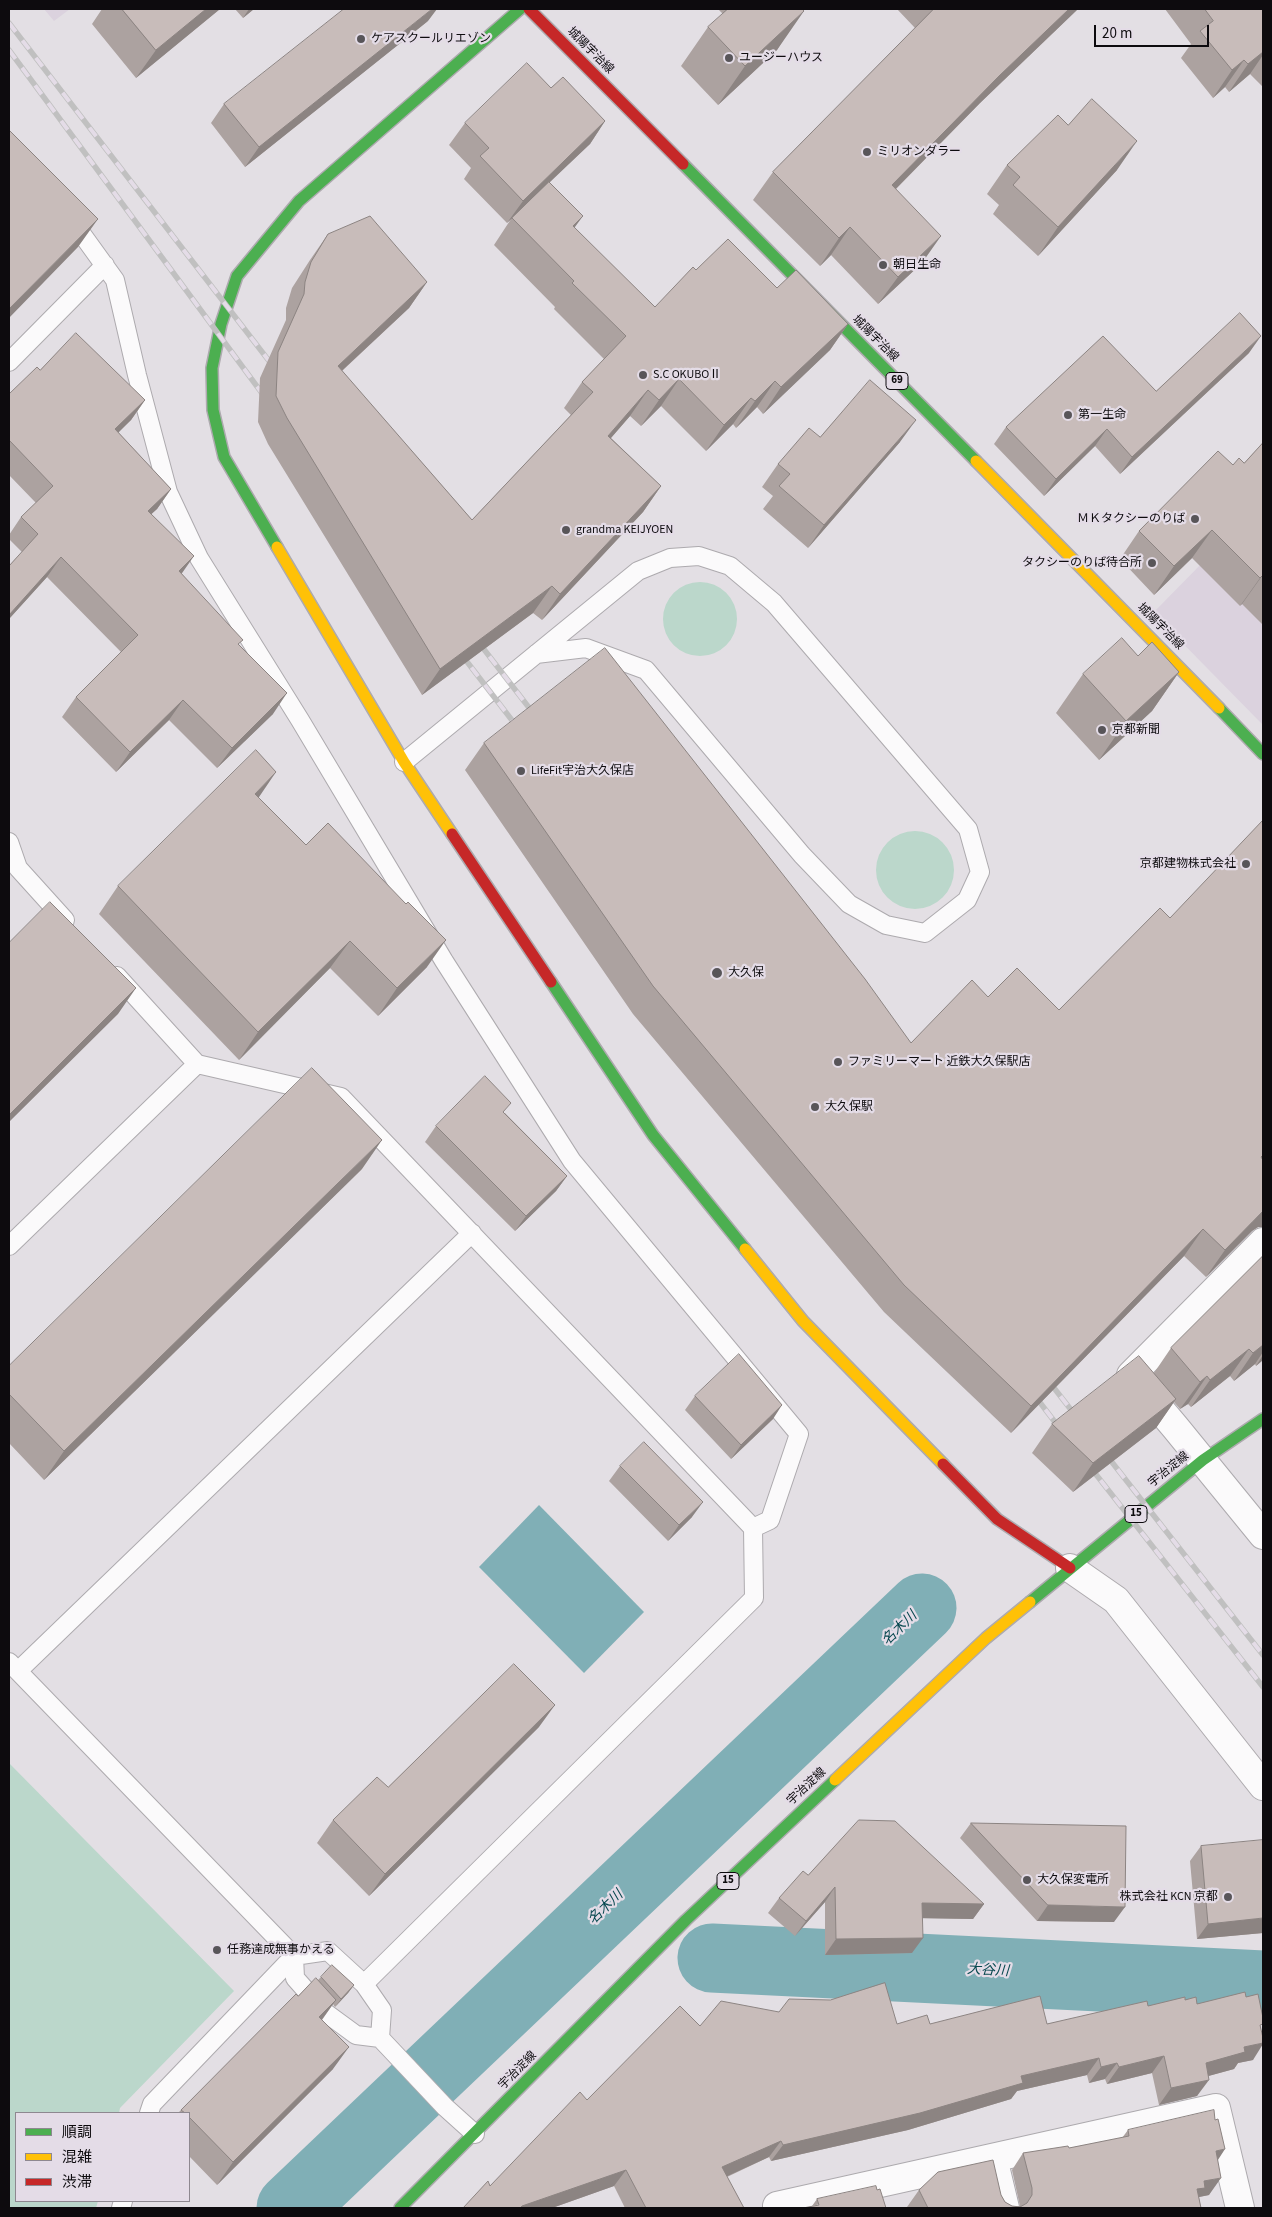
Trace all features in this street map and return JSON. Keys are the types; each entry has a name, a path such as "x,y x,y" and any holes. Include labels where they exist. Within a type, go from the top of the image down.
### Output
{"main road":[{"path":"520,9 299,201 237,276 221,324 212,368 211,390 213,410 224,457 404,762 653,1135 803,1321 997,1519 1070,1568"},
{"name":"城陽宇治線","path":"529,9 1190,676 1263,754"},
{"name":"宇治淀線","path":"400,2208 686,1920 986,1638 1203,1460 1263,1419"}],"street":[{"path":"1263,1242 1131,1375 1263,1535"},
{"path":"1070,1568 1116,1600 1263,1786"},
{"path":"778,2208 777,2206 1216,2108 1240,2208"},
{"path":"993,2158 1005,2208"}],"lane":[{"path":"60,203 115,280 137,375 168,492 199,558 300,720 444,961 572,1161 799,1434 770,1520 753,1528"},
{"path":"9,362 105,265"},
{"path":"404,762 536,654 638,571 670,558 699,556 730,566 774,603 968,829 980,872 967,900 925,933 886,926 849,904 802,855 646,670 586,648 536,654"},
{"path":"9,842 18,868 78,933"},
{"path":"104,962 197,1064 342,1097 753,1528 754,1598 364,1984"},
{"path":"9,1246 197,1064"},
{"path":"472,1233 14,1667 294,1956 295,1978 326,2013 356,2035 380,2038 475,2134"},
{"path":"149,2112 152,2104 294,1956 328,1951 364,1984 382,2010 380,2038"}],"shaded area":[{"path":"44,9 70,9 54,21"},
{"path":"1263,501 1263,722 1262,724 1153,613"}],"green space":[{"path":"700,582 714,585 726,593 734,605 737,619 734,633 726,645 714,653 700,656 686,653 674,645 666,633 663,619 666,605 674,593 686,585"},
{"path":"915,831 930,834 943,842 951,855 954,870 951,885 943,898 930,906 915,909 900,906 887,898 879,885 876,870 879,855 887,842 900,834"},
{"path":"9,1763 234,1991 120,2108 119,2112 15,2112 15,2202 98,2202 96,2208 9,2208"}],"water":[{"path":"539,1505 644,1612 584,1673 479,1567"}],"building":[{"path":"122,9 206,9 156,50"},
{"path":"344,9 432,9 259,147 224,104"},
{"path":"728,9 802,9 804,11 745,66 708,27"},
{"path":"934,9 1069,9 999,76 892,185 941,236 898,277 850,227 839,238 773,172"},
{"path":"1205,9 1263,9 1263,52 1248,64 1244,60 1232,70 1200,31 1213,21"},
{"path":"527,63 551,88 563,77 605,121 523,201 480,156 489,148 465,123"},
{"path":"1092,99 1137,141 1058,227 1013,185 1020,177 1007,165 1058,115 1068,125"},
{"path":"9,130 98,219 9,309"},
{"path":"549,182 583,216 573,226 655,307 693,267 696,270 728,239 777,288 796,270 848,324 781,387 775,381 755,401 751,398 724,425 679,379 659,400 648,390 608,436 661,486 560,594 552,586 440,669 287,418 276,396 278,352 304,294 305,282 311,262 328,234 370,216 427,282 338,366 472,520 593,392 582,382 626,336 572,283 574,281 512,218"},
{"path":"1240,313 1261,336 1132,457 1107,429 1056,479 1006,427 1103,336 1156,391"},
{"path":"76,333 145,400 115,429 171,489 148,511 194,556 179,571 243,640 238,644 287,693 232,748 183,700 130,752 76,697 138,635 61,557 9,615 9,566 38,534 21,517 53,486 9,440 9,394 37,367 40,370"},
{"path":"870,380 916,420 824,525 779,486 790,474 778,464 809,428 820,437"},
{"path":"1263,443 1263,578 1262,576 1260,578 1212,530 1174,566 1139,531 1218,451 1233,465 1239,458 1244,463"},
{"path":"1122,638 1138,656 1152,642 1179,672 1126,721 1083,674"},
{"path":"605,648 865,979 911,1043 972,980 988,997 1017,968 1059,1010 1160,908 1170,918 1263,820 1263,1155 1261,1157 1263,1160 1263,1211 1225,1250 1203,1229 1031,1406 904,1285 653,986 484,743"},
{"path":"256,750 276,772 255,794 306,845 328,823 406,904 408,902 446,940 397,988 350,941 258,1032 118,886"},
{"path":"50,902 136,988 9,1115 9,943"},
{"path":"312,1068 382,1140 64,1451 9,1394 9,1366"},
{"path":"485,1076 511,1103 503,1112 567,1176 526,1216 436,1126"},
{"path":"1263,1256 1263,1345 1253,1353 1249,1349 1210,1380 1207,1376 1200,1382 1171,1348"},
{"path":"739,1354 782,1405 741,1445 695,1396"},
{"path":"1139,1356 1176,1399 1093,1463 1052,1424"},
{"path":"644,1442 703,1502 679,1525 620,1466"},
{"path":"514,1664 555,1705 385,1874 333,1820 377,1777 388,1787"},
{"path":"859,1820 895,1821 984,1904 922,1903 923,1938 836,1939 835,1887 806,1921 779,1898 803,1871 808,1875"},
{"path":"971,1823 1126,1826 1125,1907 1048,1905"},
{"name":"株式会社 KCN 京都","path":"1263,1840 1263,1918 1208,1924 1201,1846"},
{"path":"332,1965 354,1985 341,1999 321,1977"},
{"path":"316,1978 336,2000 319,2017 349,2047 233,2162 190,2118 190,2112 181,2110 296,1994 298,1996"},
{"path":"885,1983 897,2024 927,2015 930,2024 1040,1996 1047,2024 1147,2001 1148,2006 1185,1997 1185,2000 1196,1997 1197,2004 1245,1992 1246,1997 1258,1994 1263,2018 1263,2024 1260,2025 1263,2043 1244,2047 1245,2052 1206,2063 1209,2080 1171,2088 1164,2056 1119,2067 1117,2063 1101,2067 1099,2058 1021,2076 1023,2083 920,2113 783,2145 781,2141 722,2167 744,2208 646,2208 626,2170 520,2208 463,2208 488,2181 490,2186 580,2092 587,2100 680,2006 700,2026 721,2001 779,2012 789,1999 830,2000"},
{"path":"1214,2110 1215,2120 1218,2119 1225,2149 1216,2151 1221,2178 1204,2181 1205,2188 1197,2189 1201,2208 928,2208 919,2190 938,2172 993,2160 1001,2195 1005,2202 1012,2206 1020,2207 1027,2203 1032,2195 1023,2153 1068,2146 1069,2148 1129,2136 1128,2130"},
{"path":"876,2186 877,2190 880,2189 886,2208 803,2208 819,2205 817,2199"}],"waterway":[{"name":"名木川","path":"291,2208 922,1608"},
{"name":"大谷川","path":"712,1958 1263,1985"}],"railway":[{"path":"9,23 276,370"},
{"path":"9,50 267,400"},
{"path":"476,639 537,718"},
{"path":"458,650 521,732"},
{"path":"1047,1379 1079,1420"},
{"path":"1032,1392 1064,1434"},
{"path":"1104,1452 1263,1655"},
{"path":"1087,1463 1263,1687"}],"traffic: fast":[{"path":"277,547 224,457 213,410 212,368 221,324 237,276 299,201 520,9"},
{"path":"683,164 976,461"},
{"path":"1219,708 1263,754"},
{"path":"551,982 653,1135 745,1249"},
{"path":"1030,1602 1203,1460 1263,1419"},
{"path":"400,2208 686,1920 835,1780"}],"traffic: slow":[{"path":"976,461 1219,708"},
{"path":"277,547 404,762 452,834"},
{"path":"745,1249 803,1321 943,1464"},
{"path":"835,1780 986,1638 1030,1602"}],"traffic: jam":[{"path":"529,9 683,164"},
{"path":"452,834 551,982"},
{"path":"943,1464 997,1519 1070,1568"}],"place":[{"name":"ケアスクールリエゾン","path":"361,39"},
{"name":"ユージーハウス","path":"729,58"},
{"name":"ミリオンダラー","path":"867,152"},
{"name":"朝日生命","path":"883,265"},
{"name":"S.C OKUBOⅡ","path":"643,375"},
{"name":"第一生命","path":"1068,415"},
{"name":"ＭＫタクシーのりば","path":"1195,519"},
{"name":"grandma KEIJYOEN","path":"566,530"},
{"name":"タクシーのりば待合所","path":"1152,563"},
{"name":"京都新聞","path":"1102,730"},
{"name":"LifeFit宇治大久保店","path":"521,771"},
{"name":"京都建物株式会社","path":"1246,864"},
{"name":"大久保","path":"717,973"},
{"name":"ファミリーマート 近鉄大久保駅店","path":"838,1062"},
{"name":"大久保駅","path":"815,1107"},
{"name":"大久保変電所","path":"1027,1880"},
{"name":"株式会社 KCN 京都","path":"1228,1897"},
{"name":"任務達成無事かえる","path":"217,1950"}]}
